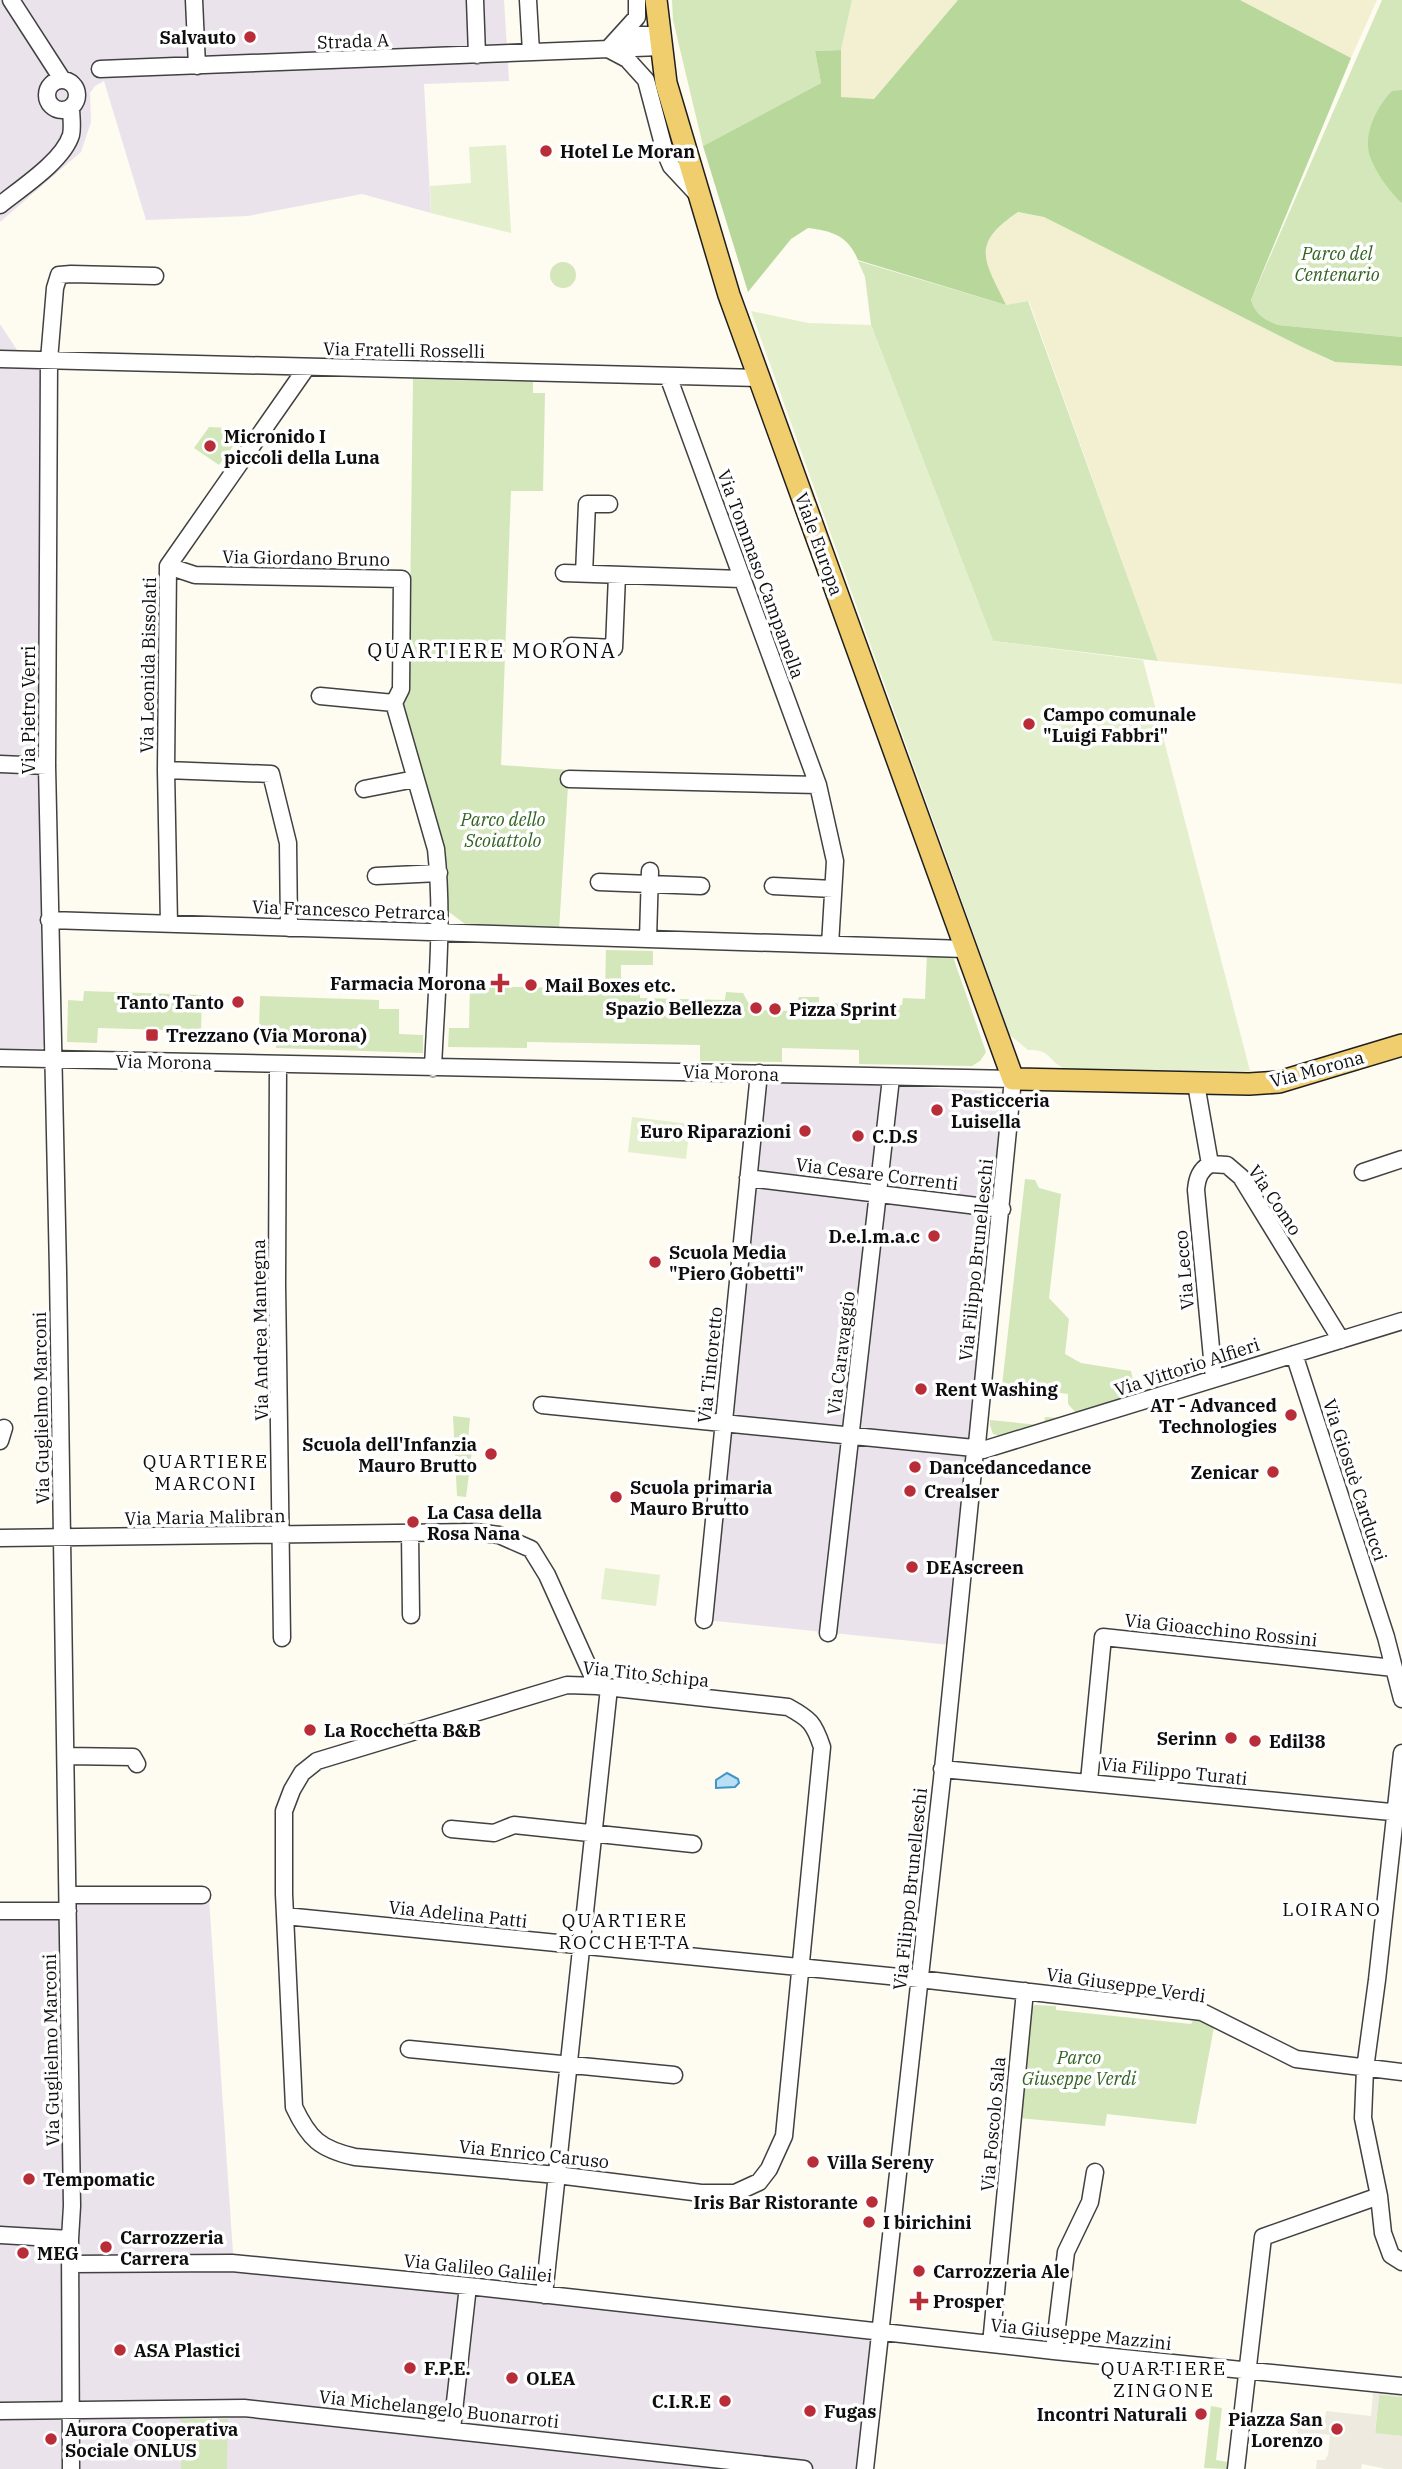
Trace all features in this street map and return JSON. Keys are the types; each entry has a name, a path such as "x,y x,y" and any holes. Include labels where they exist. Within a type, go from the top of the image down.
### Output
{"main road":[{"name":"Viale Europa","path":"656,0 666,83 729,295 1013,1079"},
{"name":"Via Morona","path":"1013,1079 1196,1084 1279,1082 1402,1045"}],"street":[{"path":"11,0 62,79 71,82 77,90 77,100 71,107 61,110 49,101 50,86 62,79"},
{"path":"194,0 197,66"},
{"path":"475,0 477,55"},
{"path":"528,0 531,52"},
{"path":"637,0 636,17 608,49 627,59 646,80 671,166 698,195"},
{"name":"Strada A","path":"100,69 608,49 659,41"},
{"path":"0,205 54,160 64,148 71,135 71,107"},
{"path":"49,360 55,288 59,275 155,276"},
{"name":"Via Fratelli Rosselli","path":"0,359 759,378"},
{"name":"Via Pietro Verri","path":"49,360 47,766 49,920 55,1060"},
{"name":"Via Leonida Bissolati","path":"169,924 166,770 168,566 307,367"},
{"name":"Via Tommaso Campanella","path":"668,376 818,785 835,861 830,945"},
{"path":"584,574 587,504 609,504"},
{"name":"Via Giordano Bruno","path":"168,566 195,575 402,579 401,689 394,703 436,849 439,873 433,1068"},
{"path":"564,573 741,579"},
{"path":"570,646 614,648 617,575"},
{"path":"320,696 394,703"},
{"path":"0,764 47,766"},
{"path":"166,770 271,774 288,842 289,928"},
{"path":"364,789 415,779"},
{"path":"569,779 818,785"},
{"path":"376,876 439,873"},
{"path":"599,882 650,877 701,886"},
{"path":"648,939 650,877"},
{"path":"773,886 834,889"},
{"name":"Via Francesco Petrarca","path":"49,920 965,950"},
{"name":"Via Morona","path":"0,1058 1013,1079"},
{"name":"Via Guglielmo Marconi","path":"55,1060 72,2206 71,2469"},
{"name":"Via Andrea Mantegna","path":"278,1065 277,1284 282,1638"},
{"name":"Via Tintoretto","path":"704,1620 759,1073"},
{"name":"Via Caravaggio","path":"828,1633 891,1078"},
{"name":"Via Filippo Brunelleschi","path":"865,2469 919,1979 950,1770 977,1449 1013,1079"},
{"path":"1196,1084 1210,1164"},
{"path":"1363,1172 1402,1159"},
{"name":"Via Como","path":"1210,1164 1227,1166 1241,1177 1341,1340"},
{"name":"Via Lecco","path":"1210,1164 1204,1168 1197,1181 1196,1190 1214,1379"},
{"name":"Via Cesare Correnti","path":"748,1178 1002,1209"},
{"name":"Via Vittorio Alfieri","path":"977,1449 1402,1321"},
{"name":"Via Giosuè Carducci","path":"1294,1354 1402,1699"},
{"path":"542,1405 977,1449"},
{"name":"Via Maria Malibran","path":"0,1538 475,1532 499,1535 531,1549 547,1574 603,1687"},
{"path":"410,1533 411,1615"},
{"name":"Via Gioacchino Rossini","path":"1089,1781 1103,1637 1394,1668"},
{"name":"Via Tito Schipa","path":"285,1916 284,1811 302,1773 317,1761 567,1685 603,1687 788,1707 805,1716 815,1726 822,1747 800,1967"},
{"path":"544,2295 594,1832 603,1687"},
{"path":"1402,1753 1399,1812 1365,2068 1363,2118 1383,2233 1391,2255 1402,2262"},
{"path":"66,1756 133,1757 137,1764"},
{"name":"Via Filippo Turati","path":"950,1770 1399,1812"},
{"path":"451,1829 494,1833 514,1825 693,1844"},
{"path":"68,1895 202,1895"},
{"path":"0,1911 68,1911"},
{"name":"Via Adelina Patti","path":"285,1916 919,1979"},
{"name":"Via Enrico Caruso","path":"285,1916 294,2107 304,2129 315,2141 341,2154 355,2157 557,2175 701,2193 735,2193 759,2182 769,2169 784,2136 800,1967"},
{"name":"Via Giuseppe Verdi","path":"919,1979 1202,2012 1296,2059 1402,2072"},
{"name":"Via Foscolo Sala","path":"991,2344 1025,1992"},
{"path":"409,2049 674,2075"},
{"path":"1055,2351 1066,2252 1090,2202 1095,2172"},
{"path":"1236,2469 1263,2237 1378,2196"},
{"path":"0,2235 70,2239"},
{"name":"Via Galileo Galilei","path":"70,2264 232,2263 881,2331"},
{"path":"452,2429 468,2286"},
{"name":"Via Giuseppe Mazzini","path":"881,2331 1402,2386"},
{"name":"Via Michelangelo Buonarroti","path":"0,2411 244,2408 804,2469"}],"shaded area":[{"path":"0,0 504,0 509,81 424,84 431,213 362,194 248,216 146,220 104,81 90,93 91,122 81,152 0,222"},
{"path":"852,0 958,0 874,99 841,97 841,50"},
{"path":"1240,0 1377,0 1351,58"},
{"path":"1018,212 1044,217 1334,362 1402,366 1402,684 1158,661 1029,301 1006,305 984,260 987,242 1001,224"},
{"path":"0,324 19,353 42,354 41,948 46,1042 42,1049 0,1049"},
{"path":"763,1078 1007,1092 950,1645 706,1620"},
{"path":"75,1898 209,1898 234,2268 873,2338 857,2469 0,2469 0,1915 75,1915"},
{"name":"Piazza San Lorenzo","path":"1373,2391 1402,2394 1402,2397 1379,2395 1375,2433 1402,2436 1402,2469 1362,2464 1361,2469 1316,2469 1317,2460 1325,2460 1328,2455 1330,2435 1314,2433 1313,2443 1301,2442 1301,2438 1297,2437 1299,2416 1325,2419 1326,2411 1371,2416"}],"green space":[{"path":"672,0 852,0 841,50 815,51 821,83 703,146 673,20"},
{"path":"958,0 1240,0 1351,58 1251,300 1261,316 1278,325 1402,337 1402,366 1335,362 1044,217 1018,212 992,234 987,244 988,265 1006,305 858,260 849,245 839,236 808,228 791,239 748,292 703,146 821,83 815,51 841,50 841,97 874,99"},
{"name":"Parco del Centenario","path":"1382,0 1402,0 1402,337 1278,325 1261,316 1251,300"},
{"path":"1402,90 1402,203 1380,177 1369,153 1368,139 1378,109 1392,91"},
{"path":"506,145 511,233 431,213 430,186 471,183 469,147"},
{"path":"858,261 1006,305 1028,301 1158,661 993,641 871,325 865,277"},
{"path":"563,262 572,266 576,275 572,284 563,288 554,284 550,275 554,266"},
{"name":"Campo comunale \"Luigi Fabbri\"","path":"751,311 808,323 871,325 993,641 1143,660 1250,1071 1065,1069 1045,1053 1028,1050 1010,1035"},
{"name":"Parco dello Scoiattolo","path":"413,379 533,382 533,393 545,393 543,491 511,491 501,765 569,770 559,930 469,927 449,912 447,905 446,852 401,708 409,686"},
{"path":"209,427 229,428 240,437 219,465 194,448"},
{"path":"606,950 653,951 653,965 621,965 621,989 640,992 640,998 725,1000 726,992 743,993 752,1010 793,1011 799,997 819,997 819,1003 902,1005 903,998 925,999 927,954 952,954 986,1052 980,1061 972,1066 859,1064 859,1050 782,1048 782,1062 700,1061 700,1045 527,1042 527,1048 448,1047 449,1028 469,1028 470,986 605,989"},
{"path":"84,991 202,995 201,1031 98,1028 97,1043 67,1042 68,1000 83,1001"},
{"path":"260,996 379,1000 379,1009 399,1009 399,1034 423,1035 423,1053 276,1048 276,1034 259,1033"},
{"path":"632,1117 690,1124 686,1159 628,1152"},
{"path":"1025,1179 1035,1180 1039,1188 1061,1194 1049,1298 1069,1319 1065,1354 1081,1363 1131,1371 1136,1396 1078,1415 1068,1404 1068,1394 1002,1386"},
{"path":"453,1416 470,1418 467,1450 472,1451 466,1497 457,1496"},
{"path":"1045,1417 1062,1418 1044,1424"},
{"path":"990,1420 1039,1425 1043,1424 1004,1437 993,1434"},
{"path":"605,1568 660,1575 656,1606 601,1599"},
{"name":"Parco Giuseppe Verdi","path":"1035,2005 1056,2006 1056,2010 1191,2024 1193,2021 1202,2021 1214,2027 1196,2124 1107,2114 1105,2126 1019,2118 1031,2008"},
{"path":"1379,2394 1402,2397 1402,2436 1375,2434"},
{"path":"1211,2406 1222,2408 1216,2460 1228,2462 1227,2469 1204,2468"},
{"path":"180,2419 228,2419 227,2469 181,2469"}],"water":[{"path":"727,1773 738,1779 739,1783 735,1787 716,1788 716,1780"}],"place":[{"name":"Salvauto","path":"250,37"},
{"name":"Hotel Le Moran","path":"546,151"},
{"name":"Micronido I piccoli della Luna","path":"210,446"},
{"name":"Campo comunale \"Luigi Fabbri\"","path":"1029,724"},
{"name":"Farmacia Morona","path":"500,983"},
{"name":"Mail Boxes etc.","path":"531,985"},
{"name":"Tanto Tanto","path":"238,1002"},
{"name":"Spazio Bellezza","path":"756,1008"},
{"name":"Pizza Sprint","path":"775,1009"},
{"name":"Trezzano (Via Morona)","path":"152,1035"},
{"name":"Pasticceria Luisella","path":"937,1110"},
{"name":"Euro Riparazioni","path":"805,1131"},
{"name":"C.D.S","path":"858,1136"},
{"name":"D.e.l.m.a.c","path":"934,1236"},
{"name":"Scuola Media \"Piero Gobetti\"","path":"655,1262"},
{"name":"Rent Washing","path":"921,1389"},
{"name":"AT - Advanced Technologies","path":"1291,1415"},
{"name":"Scuola dell'Infanzia Mauro Brutto","path":"491,1454"},
{"name":"Dancedancedance","path":"915,1467"},
{"name":"Zenicar","path":"1273,1472"},
{"name":"Crealser","path":"910,1491"},
{"name":"Scuola primaria Mauro Brutto","path":"616,1497"},
{"name":"La Casa della Rosa Nana","path":"413,1522"},
{"name":"DEAscreen","path":"912,1567"},
{"name":"La Rocchetta B&B","path":"310,1730"},
{"name":"Serinn","path":"1231,1738"},
{"name":"Edil38","path":"1255,1741"},
{"name":"Villa Sereny","path":"813,2162"},
{"name":"Tempomatic","path":"29,2179"},
{"name":"Iris Bar Ristorante","path":"872,2202"},
{"name":"I birichini","path":"869,2222"},
{"name":"Carrozzeria Carrera","path":"106,2247"},
{"name":"MEG","path":"23,2253"},
{"name":"Carrozzeria Ale","path":"919,2271"},
{"name":"Prosper","path":"919,2301"},
{"name":"ASA Plastici","path":"120,2350"},
{"name":"F.P.E.","path":"410,2368"},
{"name":"OLEA","path":"512,2378"},
{"name":"C.I.R.E","path":"725,2401"},
{"name":"Fugas","path":"810,2411"},
{"name":"Incontri Naturali","path":"1201,2414"},
{"name":"Piazza San Lorenzo","path":"1337,2429"},
{"name":"Aurora Cooperativa Sociale ONLUS","path":"51,2439"}],"district":[{"name":"QUARTIERE MORONA","path":"492,650"},
{"name":"QUARTIERE MARCONI","path":"206,1472"},
{"name":"LOIRANO","path":"1332,1909"},
{"name":"QUARTIERE ROCCHETTA","path":"625,1931"},
{"name":"QUARTIERE ZINGONE","path":"1164,2379"}]}
